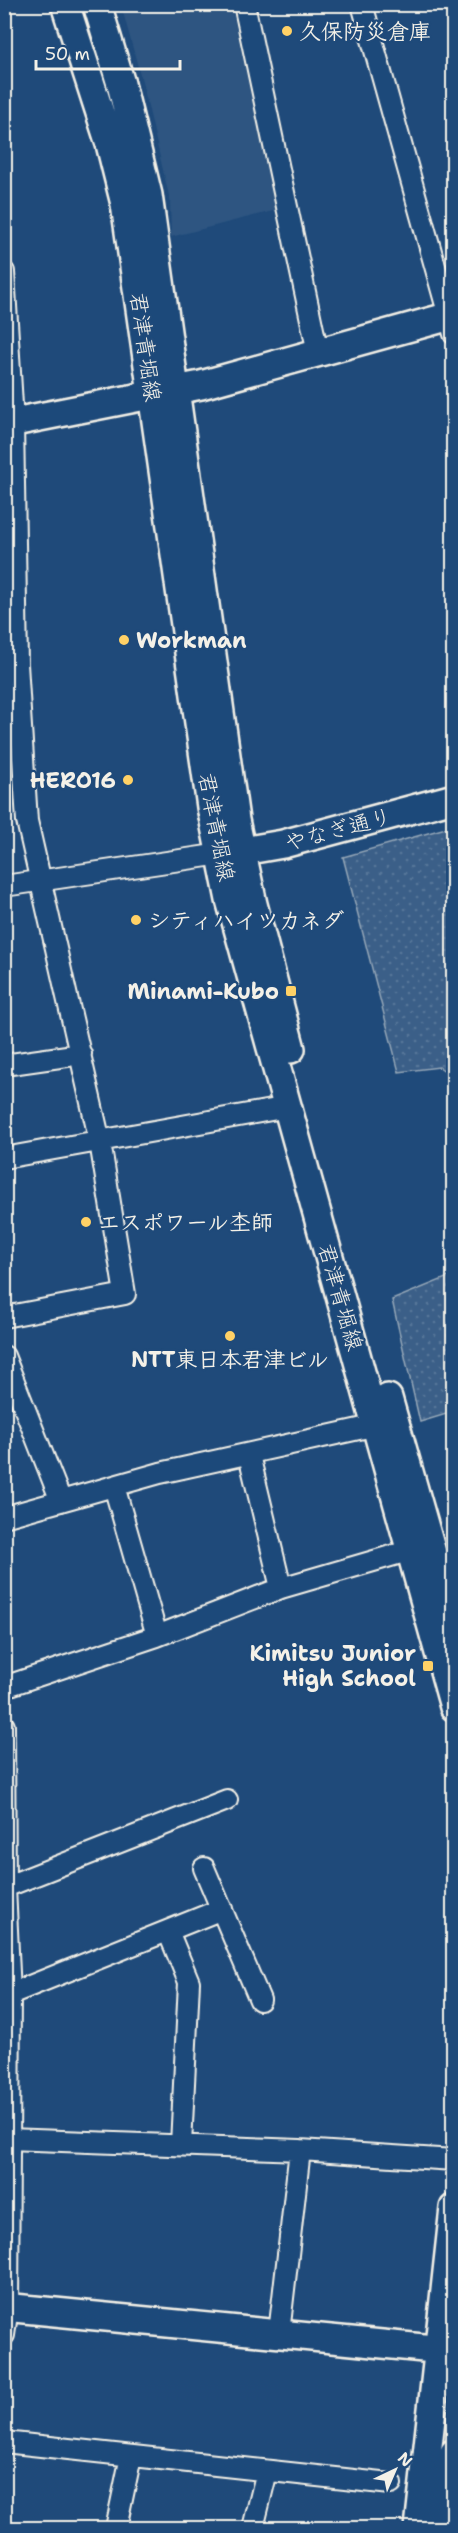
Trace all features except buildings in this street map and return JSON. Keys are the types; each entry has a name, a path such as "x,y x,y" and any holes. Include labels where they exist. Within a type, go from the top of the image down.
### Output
{"main road":[{"name":"君津青堀線","path":"64,4 110,144 165,394"},
{"name":"君津青堀線","path":"98,4 122,84 148,195 165,394 211,807 231,853 294,1060 453,1630"},
{"path":"9,423 165,394 318,353 452,322"},
{"name":"やなぎ通り","path":"231,853 283,844 453,798"},
{"name":"君津青堀線","path":"231,853 230,900 377,1425 408,1551 453,1707"},
{"path":"419,2529 446,2350 453,2208"},
{"path":"6,2307 446,2350"},
{"path":"444,2529 453,2454"}],"street":[{"path":"244,4 318,353"},
{"path":"362,4 452,322"},
{"path":"4,272 9,423 11,666 27,821 100,1142 125,1294 4,1317"},
{"path":"4,886 231,853"},
{"path":"4,1065 81,1054"},
{"path":"4,1158 288,1107"},
{"path":"4,1356 61,1501"},
{"path":"4,1517 160,1473 377,1425"},
{"path":"249,1455 281,1588"},
{"path":"114,1486 157,1636"},
{"path":"4,1687 157,1636 281,1588 408,1551"},
{"path":"4,1726 5,1887 10,1994 4,2335"},
{"path":"5,1887 227,1800"},
{"path":"204,1868 260,2000"},
{"path":"10,1994 222,1910"},
{"path":"168,1931 189,1982 181,2145"},
{"path":"8,2139 300,2150 453,2160"},
{"path":"279,2333 300,2150"},
{"path":"4,2442 391,2484"},
{"path":"116,2529 131,2456"},
{"path":"253,2529 267,2471"}],"shaded area":[{"path":"121,5 231,5 277,210 171,237 170,200 143,85"},
{"path":"454,826 453,1085 451,1075 439,1067 399,1072 343,857"},
{"path":"453,1275 453,1412 420,1422 392,1300"}],"place":[{"name":"久保防災倉庫","path":"287,31"},
{"name":"Workman","path":"124,640"},
{"name":"HERO16","path":"128,780"},
{"name":"シティハイツカネダ","path":"136,920"},
{"name":"Minami-Kubo","path":"291,991"},
{"name":"エスポワール杢師","path":"86,1222"},
{"name":"NTT東日本君津ビル","path":"230,1336"},
{"name":"Kimitsu Junior High School","path":"428,1666"}]}
